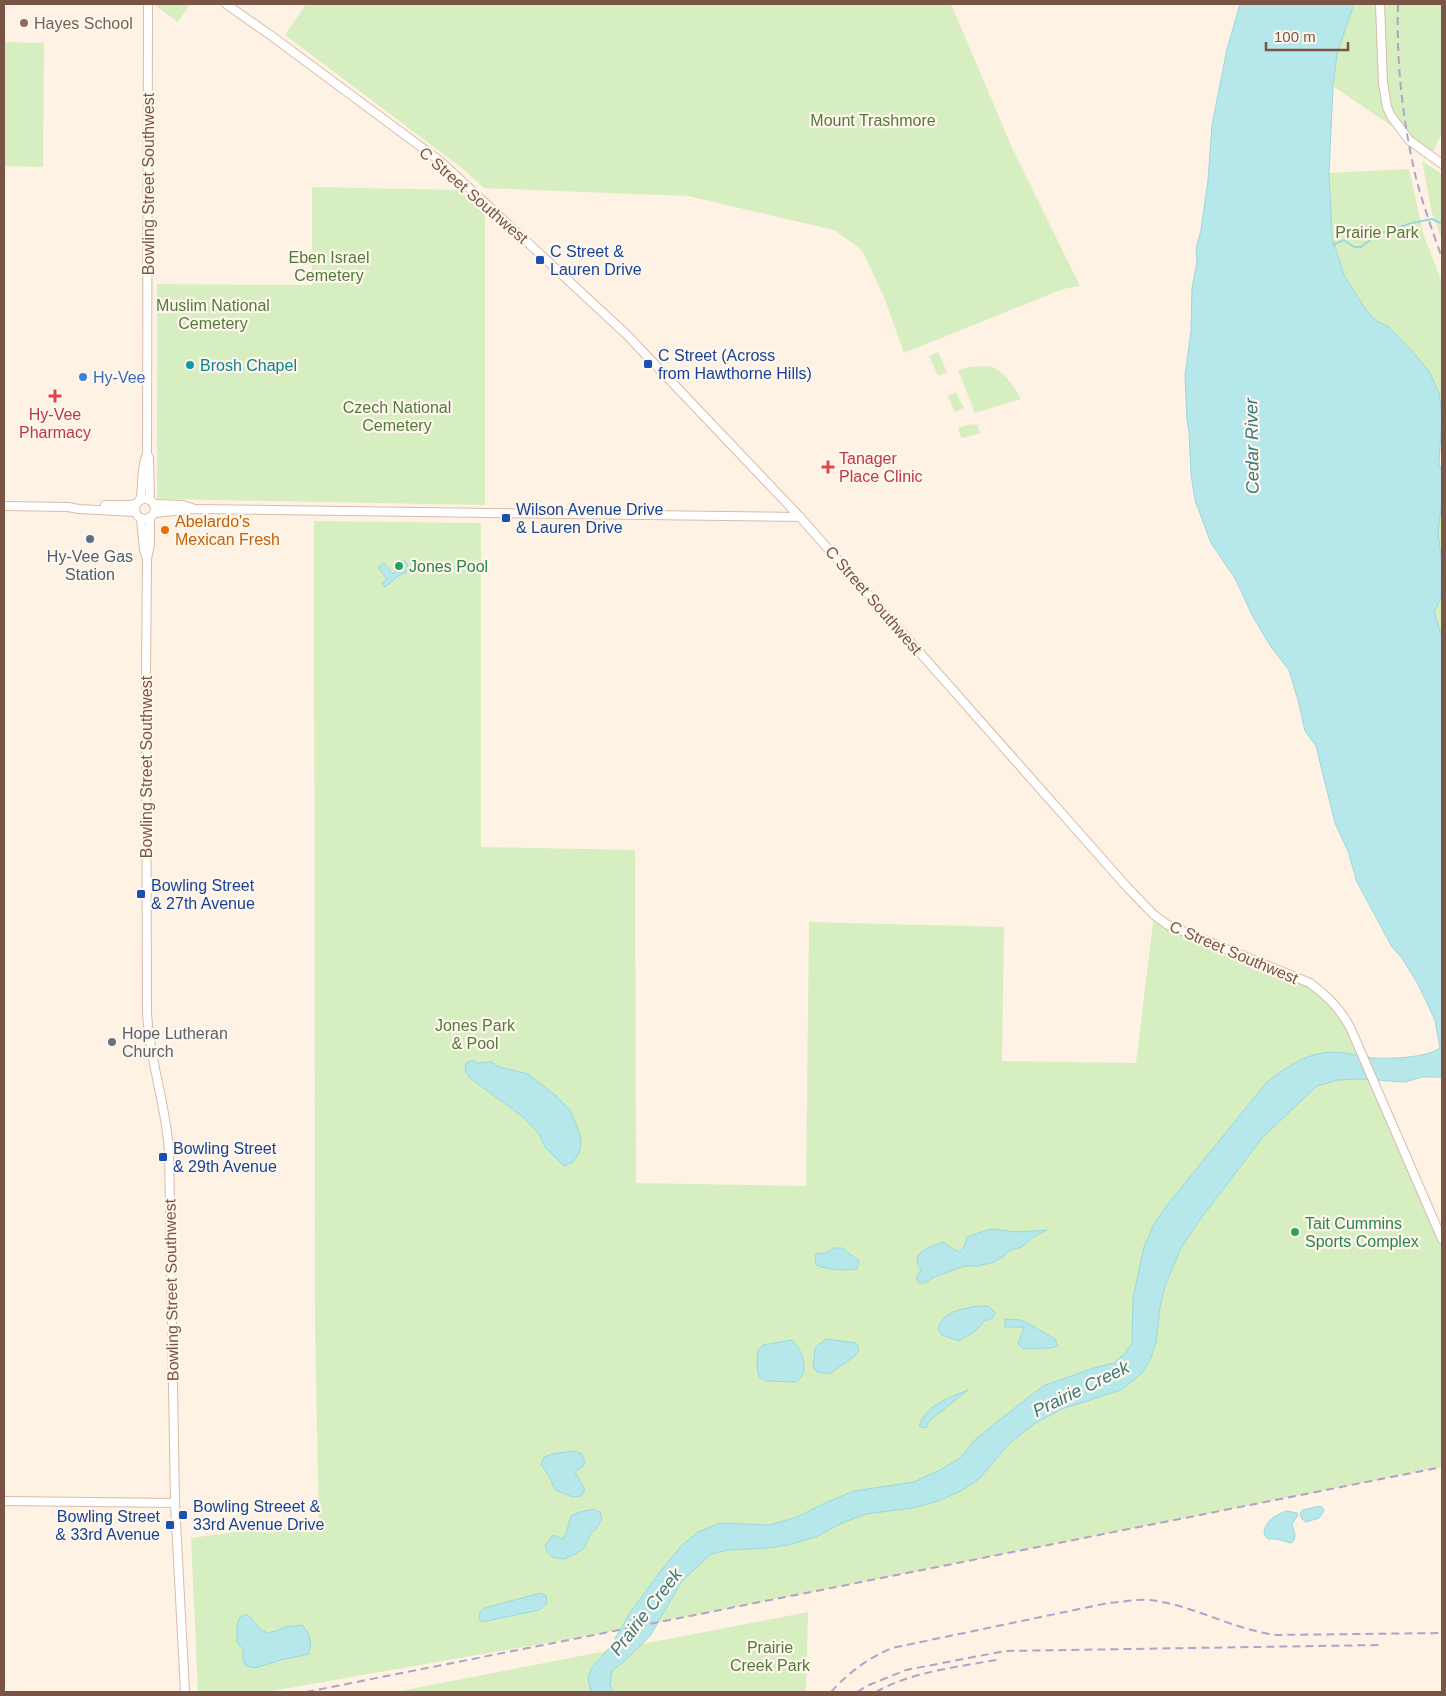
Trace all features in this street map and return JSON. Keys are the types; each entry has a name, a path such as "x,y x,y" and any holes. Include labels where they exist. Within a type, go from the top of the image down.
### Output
{"main road":[{"name":"Bowling Street Southwest","path":"148,4 147,454 149,458 152,509 147,559 146,683 148,1022 151,1049 166,1122 169,1151 175,1503 185,1692"},
{"name":"C Street Southwest","path":"226,4 273,36 440,160 627,335 800,518 1140,902 1168,925 1310,983 1341,1010 1442,1239"},
{"path":"1380,4 1383,83 1387,106 1391,116 1409,140 1442,164"},
{"name":"Bowling Street Southwest","path":"147,454 143,461 142,492 138,501 138,515 147,559"},
{"path":"68,507 75,505 127,505 138,501 152,509 800,518"},
{"path":"4,506 68,507 138,515 145,519 152,509"},
{"path":"4,1501 175,1503"}],"green space":[{"path":"156,4 190,4 178,22 156,6"},
{"name":"Mount Trashmore","path":"306,4 951,4 1013,150 1080,286 1063,289 904,353 884,297 862,250 834,230 688,196 484,188 463,169 285,35"},
{"path":"1354,4 1442,4 1442,133 1431,156 1333,86 1337,54"},
{"path":"4,42 44,43 43,167 4,166"},
{"name":"Prairie Park","path":"1422,161 1442,174 1442,240 1432,213"},
{"name":"Prairie Park","path":"1409,169 1424,236 1442,282 1442,416 1439,393 1389,327 1375,320 1364,307 1344,275 1332,237 1329,173"},
{"name":"Czech National Cemetery","path":"312,187 458,190 485,215 485,505 157,499 157,284 312,285"},
{"path":"938,352 947,372 938,376 929,356"},
{"path":"970,367 991,367 998,370 1009,381 1021,399 975,413 958,370"},
{"path":"956,392 964,408 955,412 948,396"},
{"path":"971,424 977,425 980,433 964,438 961,437 958,428"},
{"path":"1442,500 1442,637 1434,612 1438,603 1441,584 1438,531"},
{"name":"Jones Park & Pool","path":"314,521 481,523 481,847 635,850 636,1183 806,1186 809,922 1004,927 1002,1061 1136,1063 1154,915 1310,983 1341,1010 1442,1239 1442,1467 598,1634 266,1692 198,1692 191,1538 256,1529 319,1529 315,1325"},
{"name":"Prairie Creek Park","path":"808,1612 806,1692 395,1692"}],"water":[{"path":"1240,4 1354,4 1337,54 1333,86 1329,173 1332,237 1344,275 1364,307 1375,320 1389,327 1410,349 1429,371 1439,393 1442,416 1439,464 1442,472 1442,500 1438,533 1442,564 1441,598 1434,612 1442,637 1442,1078 1422,1077 1405,1082 1360,1079 1338,1080 1317,1086 1262,1138 1199,1221 1181,1248 1165,1286 1160,1307 1156,1343 1150,1360 1142,1373 1121,1390 1062,1409 1034,1424 1008,1445 979,1479 961,1491 938,1501 913,1508 866,1514 840,1524 816,1537 788,1545 728,1550 711,1554 682,1581 650,1636 612,1671 610,1685 614,1692 591,1692 588,1678 591,1669 610,1647 630,1613 659,1573 681,1546 698,1532 720,1523 769,1525 797,1517 854,1491 914,1482 960,1458 976,1439 1043,1386 1114,1363 1132,1343 1133,1298 1144,1247 1154,1224 1266,1083 1300,1060 1323,1053 1342,1053 1373,1058 1398,1058 1426,1054 1440,1048 1435,1020 1418,984 1402,958 1392,947 1357,882 1348,851 1335,823 1316,746 1305,731 1289,670 1271,647 1252,615 1236,580 1211,543 1195,500 1191,474 1185,376 1191,331 1192,288 1197,262 1196,249 1201,230 1208,180 1212,125 1227,49"},
{"path":"405,561 408,565 406,573 401,574 385,587 382,583 387,579 378,567 384,563 393,574 397,563"},
{"path":"473,1060 477,1063 491,1062 499,1067 528,1074 555,1095 570,1110 580,1134 581,1143 579,1153 573,1162 565,1166 562,1164 545,1147 539,1134 523,1117 470,1078 465,1071 466,1063"},
{"path":"990,1229 1016,1232 1047,1230 1030,1239 1022,1247 1010,1250 994,1262 978,1266 965,1266 934,1277 925,1283 919,1283 916,1278 921,1270 917,1264 918,1255 927,1248 943,1242 960,1252 965,1245 967,1237"},
{"path":"834,1248 842,1248 859,1261 857,1269 836,1270 816,1265 815,1254 826,1253"},
{"path":"976,1306 988,1306 995,1312 993,1318 984,1321 975,1331 959,1341 942,1335 938,1329 944,1318 958,1310"},
{"path":"1005,1319 1021,1320 1031,1325 1055,1339 1058,1346 1023,1349 1018,1344 1024,1327 1005,1327"},
{"path":"826,1339 856,1343 859,1350 855,1356 829,1374 817,1372 813,1368 815,1348"},
{"path":"791,1340 797,1346 804,1362 804,1372 801,1378 796,1382 766,1381 759,1377 757,1366 758,1350 763,1345"},
{"path":"968,1390 929,1421 926,1428 919,1426 927,1412 933,1407 946,1399"},
{"path":"574,1451 582,1454 585,1462 575,1472 585,1490 581,1496 573,1497 555,1490 541,1464 544,1457"},
{"path":"1320,1506 1324,1511 1319,1518 1306,1522 1302,1519 1300,1513 1303,1510"},
{"path":"594,1509 600,1512 602,1518 596,1529 591,1533 584,1548 564,1559 552,1557 545,1545 553,1535 563,1539 572,1515"},
{"path":"1286,1511 1297,1513 1298,1515 1292,1524 1295,1535 1293,1541 1291,1543 1277,1539 1268,1539 1264,1534 1266,1525"},
{"path":"541,1593 546,1596 547,1603 539,1610 482,1622 479,1618 480,1612 484,1608"},
{"path":"247,1614 260,1629 268,1633 285,1627 302,1625 310,1638 309,1654 255,1668 246,1666 243,1660 243,1650 237,1642 237,1624 240,1617"}],"waterway":[{"path":"1333,245 1344,240 1354,247 1361,247 1378,234 1412,223 1432,219 1442,223"}],"railway":[{"path":"1398,4 1399,71 1408,138 1417,182 1442,258"},
{"path":"306,1692 1442,1467"},
{"path":"831,1692 859,1667 875,1656 892,1648 1108,1603 1140,1600 1166,1603 1245,1628 1277,1635 1442,1633"},
{"path":"857,1692 906,1670 1005,1651 1380,1645"},
{"path":"876,1692 921,1674 1001,1659"}],"place":[{"name":"Hayes School","path":"24,23"},
{"name":"C Street & Lauren Drive","path":"540,260"},
{"name":"C Street (Across from Hawthorne Hills)","path":"648,364"},
{"name":"Brosh Chapel","path":"190,365"},
{"name":"Hy-Vee","path":"83,377"},
{"name":"Hy-Vee Pharmacy","path":"55,396"},
{"name":"Tanager Place Clinic","path":"828,467"},
{"name":"Wilson Avenue Drive & Lauren Drive","path":"506,518"},
{"name":"Abelardo's Mexican Fresh","path":"165,530"},
{"name":"Hy-Vee Gas Station","path":"90,539"},
{"name":"Jones Pool","path":"399,566"},
{"name":"Bowling Street & 27th Avenue","path":"141,894"},
{"name":"Hope Lutheran Church","path":"112,1042"},
{"name":"Bowling Street & 29th Avenue","path":"163,1157"},
{"name":"Tait Cummins Sports Complex","path":"1295,1232"},
{"name":"Bowling Streeet & 33rd Avenue Drive","path":"183,1515"},
{"name":"Bowling Street & 33rd Avenue","path":"170,1525"}],"park label":[{"name":"Eben Israel Cemetery","path":"329,266"},
{"name":"Muslim National Cemetery","path":"213,314"}],"water label":[{"name":"Cedar River","path":"1252,446"},
{"name":"Prairie Creek","path":"1081,1389"},
{"name":"Prairie Creek","path":"646,1612"}]}
